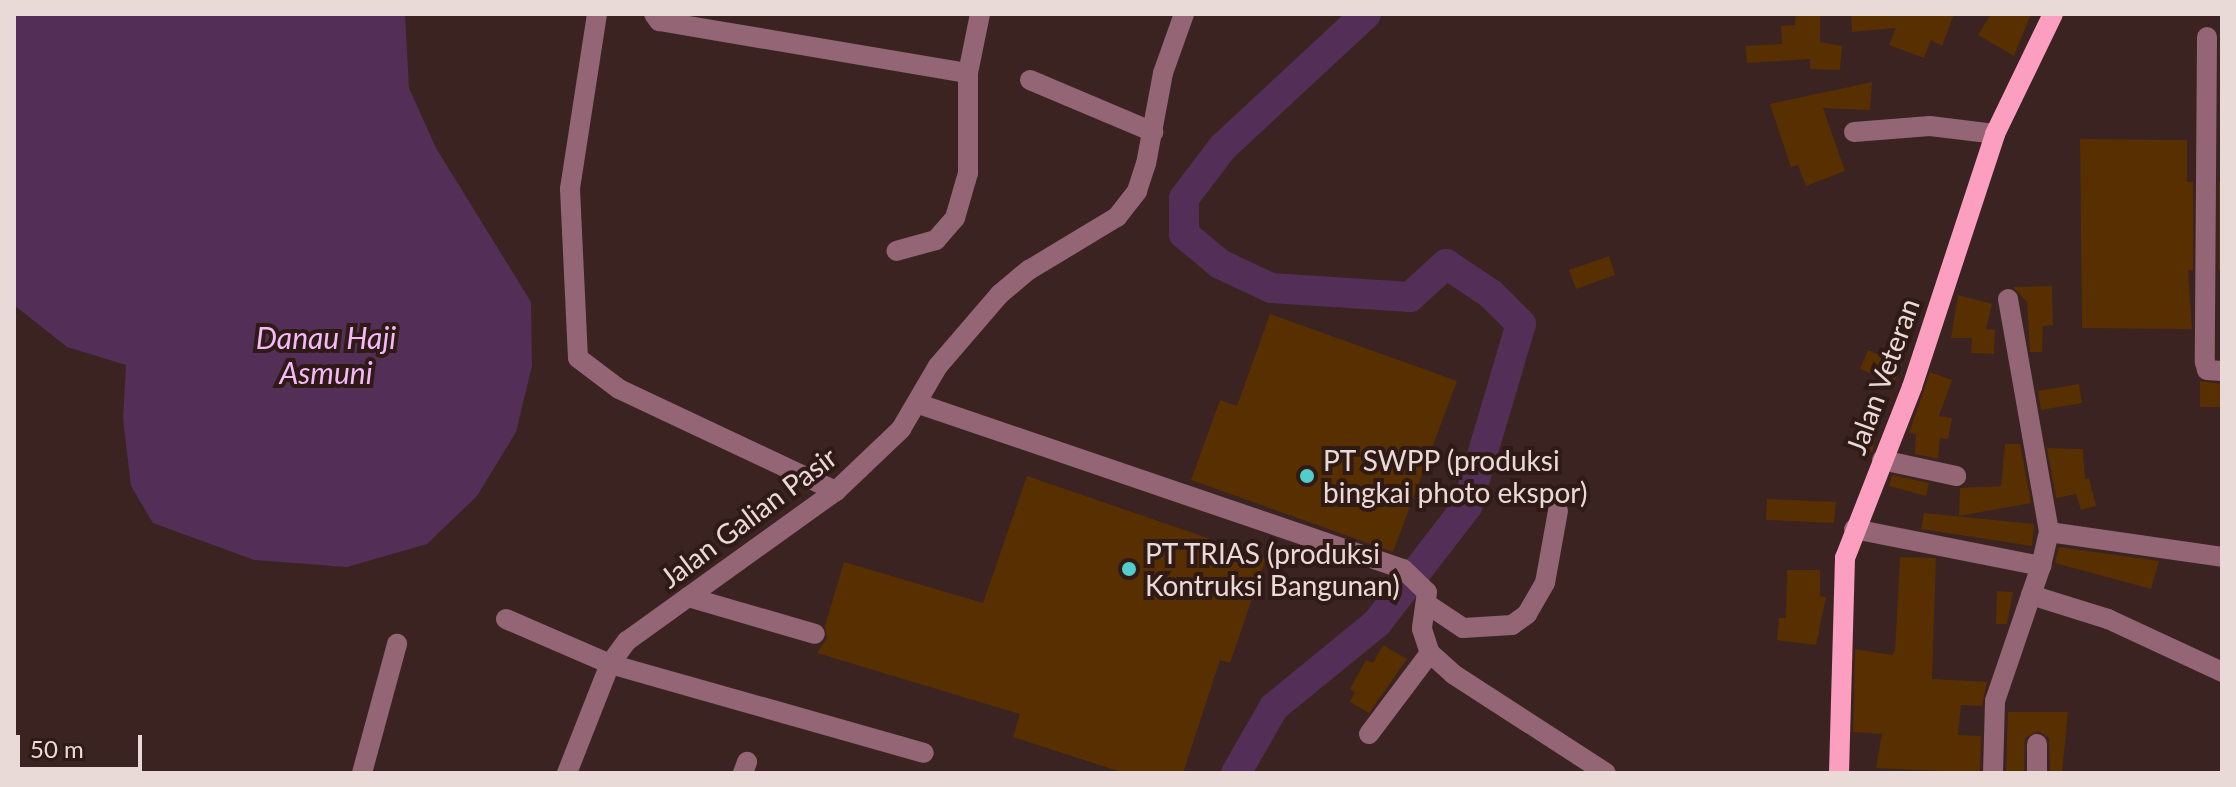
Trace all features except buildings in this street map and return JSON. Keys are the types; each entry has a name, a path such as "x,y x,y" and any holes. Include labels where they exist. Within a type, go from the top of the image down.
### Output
{"main road":[{"name":"Jalan Veteran","path":"1839,773 1841,595 1854,529 1912,387 1995,134 2053,14"}],"street":[{"path":"597,14 570,189 578,358 619,389 836,491"},
{"path":"654,14 659,21 968,73"},
{"path":"896,251 936,240 955,218 968,173 968,73 980,14"},
{"name":"Jalan Galian Pasir","path":"567,773 610,664 627,641 836,491 919,404 938,366 1000,294 1029,270 1117,217 1137,191 1153,132 1163,73 1184,14"},
{"path":"2207,37 2205,362 2207,370 2222,371"},
{"path":"1030,80 1153,132"},
{"path":"1854,132 1930,126 1995,134"},
{"path":"1993,773 1995,701 2041,566 2049,532 2008,299"},
{"path":"919,404 1410,574 1427,592 1422,629 1430,653 1453,674 1606,773"},
{"path":"1882,460 1956,476"},
{"path":"1427,604 1463,628 1512,625 1527,614 1545,583 1558,511"},
{"path":"1854,529 2041,566"},
{"path":"2049,532 2222,557"},
{"path":"2031,595 2119,623 2222,672"},
{"path":"688,597 815,634"},
{"path":"506,619 610,664 924,753"},
{"path":"362,773 397,644"},
{"path":"1369,734 1430,653"},
{"path":"2037,744 2037,773"}],"water":[{"name":"Danau Haji Asmuni","path":"14,14 405,14 409,88 436,148 531,302 532,366 516,432 477,496 427,544 347,567 254,560 153,523 131,486 123,419 126,365 67,347 14,305"}],"waterway":[{"path":"1236,773 1274,707 1377,623 1467,506 1521,324 1491,294 1446,264 1410,297 1271,288 1220,264 1184,234 1184,198 1223,147 1366,14"}],"place":[{"name":"PT SWPP (produksi bingkai photo ekspor)","path":"1307,476"},
{"name":"PT TRIAS (produksi Kontruksi Bangunan)","path":"1129,569"}]}
